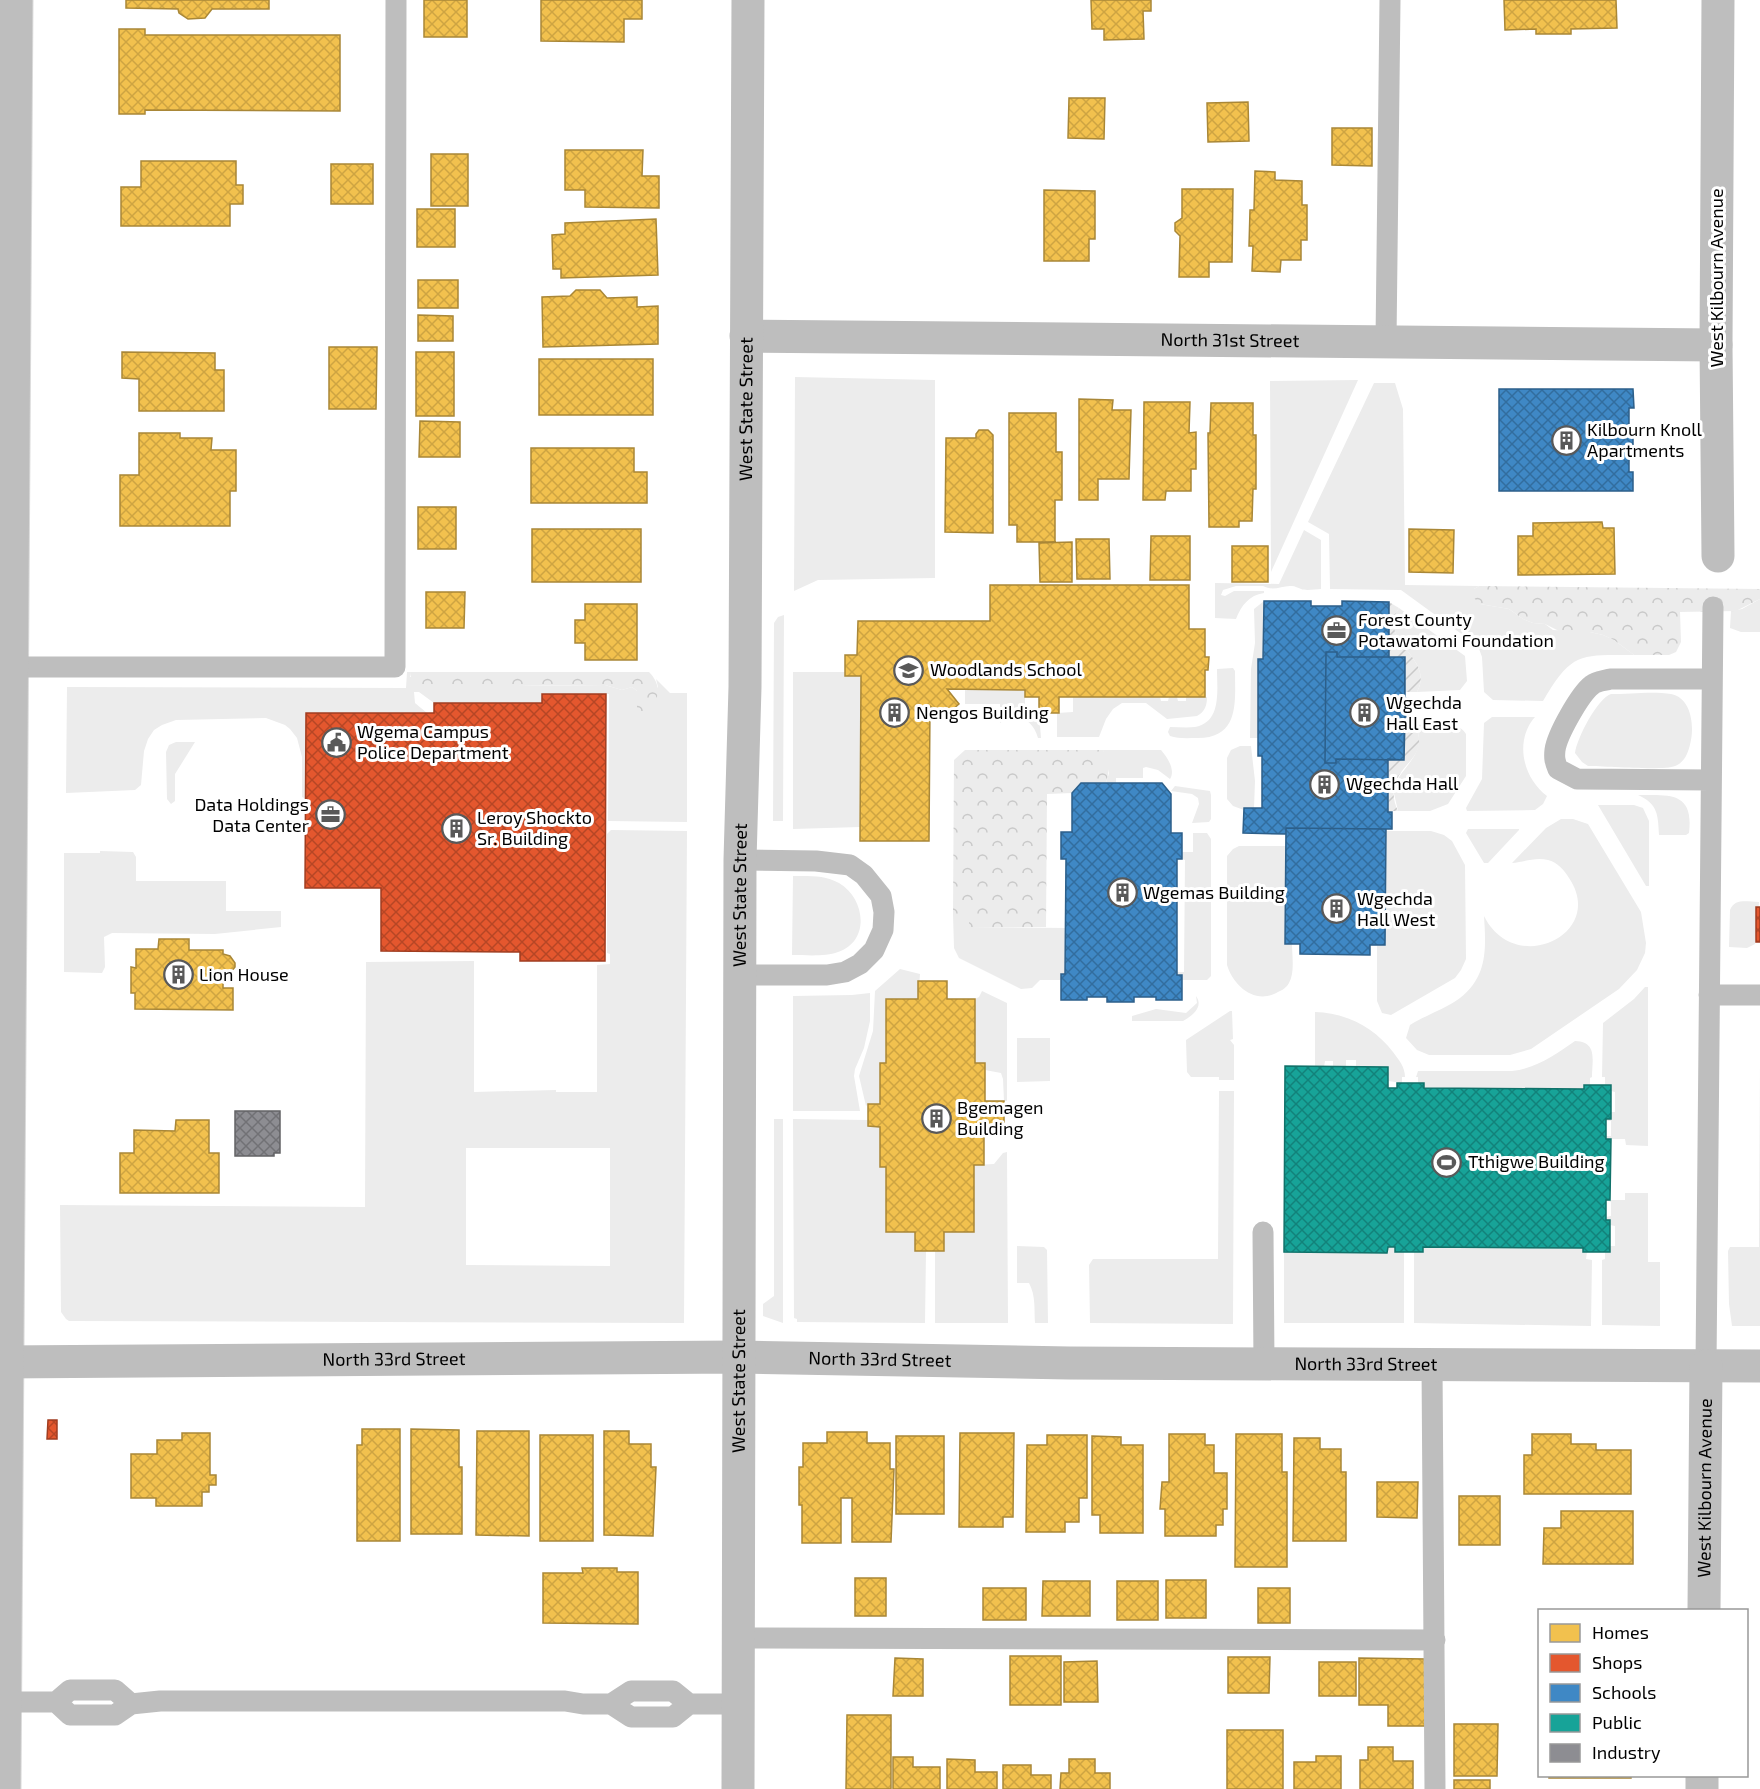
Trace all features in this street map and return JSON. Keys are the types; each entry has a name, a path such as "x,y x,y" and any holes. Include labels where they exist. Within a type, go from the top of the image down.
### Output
{"street":[{"path":"4,1789 3,1362 12,667 7,321 16,0"},
{"name":"West State Street","path":"738,1789 740,860 745,687 748,0"},
{"name":"West Kilbourn Avenue","path":"1718,0 1716,345 1718,556"},
{"name":"North 31st Street","path":"746,336 1716,345"},
{"name":"North 33rd Street","path":"3,1362 740,1357 1264,1364 1760,1366"},
{"name":"West Kilbourn Avenue","path":"1704,1609 1706,1366"}],"lane":[{"path":"12,667 394,667 396,0"},
{"path":"1386,341 1389,0"},
{"path":"1706,1366 1713,607"},
{"path":"1711,780 1577,778 1566,775 1558,769 1554,760 1555,748 1561,732 1584,692 1594,683 1610,679 1712,679"},
{"path":"740,860 816,861 850,866 864,875 881,896 884,912 883,930 874,950 860,964 845,972 827,975 740,975"},
{"path":"1709,995 1760,995"},
{"path":"1263,1232 1264,1364"},
{"path":"1432,1365 1435,1789"},
{"path":"740,1638 1435,1640"},
{"path":"4,1702 56,1702 70,1690 115,1690 131,1704 160,1701 565,1701 583,1704 611,1704 631,1717 674,1717 689,1704 738,1704"}],"green space":[{"path":"795,377 935,380 935,578 818,580 794,591"},
{"path":"1358,380 1271,572 1270,381"},
{"path":"1374,383 1395,383 1403,409 1405,585 1479,586 1474,589 1480,604 1509,609 1523,619 1545,624 1553,630 1603,635 1634,655 1602,655 1580,659 1562,673 1543,701 1493,700 1484,692 1482,657 1478,646 1401,590 1330,589 1329,534 1308,522"},
{"path":"1304,530 1321,540 1321,589 1306,590 1292,586 1271,588 1236,586 1223,590 1221,595 1225,596 1234,591 1264,591 1264,593 1246,602 1236,619 1215,618 1215,583 1279,584"},
{"path":"1479,586 1760,589 1760,599 1736,611 1680,612 1681,642 1676,652 1669,655 1634,655 1603,635 1590,632 1563,633 1545,624 1523,619 1509,609 1480,604 1474,598 1474,589"},
{"path":"1760,599 1760,632 1741,632 1730,628 1731,611 1742,609"},
{"path":"1264,601 1263,659 1258,659 1258,738 1250,738 1251,669 1255,643 1254,609"},
{"path":"1389,602 1399,608 1394,620 1395,631 1419,669 1421,680 1417,692 1405,692 1405,657 1389,657"},
{"path":"1399,608 1465,656 1467,681 1460,690 1417,692 1421,680 1419,669 1395,631 1394,620"},
{"path":"784,615 783,821 773,821 774,623 778,617"},
{"path":"1233,668 1235,671 1234,705 1228,725 1222,732 1198,738 1170,736 1168,732 1170,727 1195,727 1210,719 1216,704 1217,669"},
{"path":"407,672 410,672 410,677 529,686 605,685 622,690 632,687 637,691 637,711 658,687 656,679 670,693 687,693 687,822 608,821 609,694 543,694 542,703 434,703 419,692 414,692 415,703 427,713 306,799 302,797 302,757 297,738 285,725 266,718 176,720 154,730 148,739 144,751 141,785 135,790 66,793 67,687 406,688"},
{"path":"410,672 649,672 656,683 658,694 653,704 643,713 637,711 637,691 632,687 622,690 605,685 424,687 412,680"},
{"path":"793,672 845,672 846,676 861,676 860,827 793,829"},
{"path":"965,689 1025,690 1025,712 1039,712 1041,738 1038,738 1036,731 1028,722 1018,717 1006,719 1000,723 1000,704 965,704"},
{"path":"1664,693 1678,696 1687,706 1692,727 1689,748 1682,762 1675,766 1647,768 1588,766 1582,762 1575,753 1580,738 1594,711 1611,694"},
{"path":"1073,697 1160,697 1161,701 1168,701 1169,697 1177,697 1178,701 1186,701 1186,697 1207,697 1207,703 1197,716 1167,719 1146,703 1122,703 1113,709 1106,719 1099,737 1057,737 1057,713 1073,712"},
{"path":"1492,717 1535,717 1525,737 1524,759 1532,779 1547,796 1543,804 1535,810 1467,811 1466,808 1482,779 1484,723"},
{"path":"1405,724 1416,725 1419,744 1414,757 1395,783 1394,797 1398,811 1388,811 1388,759"},
{"path":"1444,724 1462,729 1466,734 1466,776 1448,804 1430,811 1398,811 1393,789 1416,752 1419,736 1416,725"},
{"path":"176,742 195,742 175,774 175,801 171,804 167,799 166,752 169,745"},
{"path":"1240,746 1251,746 1255,781 1254,808 1244,808 1244,810 1233,806 1227,799 1227,758 1231,750"},
{"path":"965,750 1103,750 1105,754 1108,762 1106,783 1081,783 1072,793 1047,794 1046,927 969,927 969,914 953,914 954,760"},
{"path":"1103,750 1161,750 1170,764 1172,775 1170,779 1158,770 1146,767 1143,768 1143,778 1116,778 1116,783 1106,783 1109,773"},
{"path":"1175,786 1210,791 1211,819 1209,822 1192,823 1199,804 1198,798 1192,794 1171,791"},
{"path":"1638,795 1677,798 1688,809 1689,833 1659,835 1656,811 1650,802"},
{"path":"1598,805 1634,805 1643,808 1649,821 1649,886 1646,886"},
{"path":"1561,819 1573,819 1588,824 1641,912 1646,943 1645,953 1637,970 1619,989 1531,1049 1510,1055 1429,1055 1417,1050 1406,1038 1410,1025 1460,998 1476,980 1485,950 1484,916 1498,934 1516,944 1535,946 1552,941 1567,931 1576,916 1578,898 1565,872 1557,864 1543,859 1512,863 1546,828"},
{"path":"1468,829 1519,830 1488,863 1484,863 1466,833"},
{"path":"611,830 687,831 684,1323 69,1321 66,1319 61,1312 60,1205 365,1207 366,962 474,961 474,1092 556,1090 556,1092 597,1092 597,965 610,964 610,954 607,953 607,834","holes":["466,1148 610,1148 610,1266 466,1265"]},
{"path":"1386,831 1431,831 1444,835 1452,841 1465,865 1466,959 1461,970 1455,978 1391,1015 1382,1013 1377,1001 1377,945 1385,945"},
{"path":"1193,833 1207,833 1211,839 1211,976 1207,980 1182,980 1182,975 1177,975 1177,972 1184,972 1185,860 1182,859 1182,852 1193,852"},
{"path":"1239,846 1286,846 1285,944 1292,944 1292,974 1285,988 1266,996 1251,994 1245,990 1234,979 1227,965 1227,856"},
{"path":"100,851 133,852 136,857 136,881 226,881 226,911 281,911 281,927 215,934 112,933 104,937 105,967 102,973 64,972 64,853 100,853"},
{"path":"793,876 817,876 839,883 848,890 859,909 861,919 856,939 849,946 827,955 792,955"},
{"path":"1760,892 1755,944 1747,948 1729,947 1732,906 1738,902 1759,902"},
{"path":"953,914 969,914 969,927 1066,928 1065,974 1061,980 1040,980 1032,988 1021,989 959,958 954,948"},
{"path":"900,969 920,974 918,999 886,1063 880,1063 880,1104 866,1106 859,1076 873,1031 875,991"},
{"path":"1645,987 1648,987 1648,1146 1626,1145 1625,1139 1606,1139 1606,1136 1611,1136 1611,1121 1606,1121 1606,1119 1610,1119 1611,1112 1615,1112 1615,1092 1611,1091 1611,1085 1605,1085 1605,1077 1602,1077 1603,1023 1634,999"},
{"path":"982,991 1007,1003 1007,1101 1004,1101 1001,1073 985,1070 975,1063 975,999"},
{"path":"870,993 870,1021 854,1076 860,1111 793,1111 793,996"},
{"path":"1196,996 1198,1007 1183,1021 1132,1021 1132,1016 1156,1009 1186,1013 1197,1003"},
{"path":"1232,1011 1233,1039 1230,1040 1234,1045 1234,1080 1219,1080 1219,1077 1191,1077 1187,1072 1186,1040"},
{"path":"1315,1012 1338,1015 1358,1023 1377,1035 1401,1064 1405,1077 1402,1077 1402,1083 1388,1081 1388,1067 1356,1067 1356,1060 1346,1060 1346,1067 1333,1067 1333,1061 1325,1061 1324,1067 1315,1067"},
{"path":"1017,1038 1050,1038 1050,1081 1017,1082"},
{"path":"1575,1041 1587,1045 1593,1058 1590,1085 1584,1085 1584,1089 1424,1088 1424,1084 1418,1083 1418,1077 1416,1077 1418,1071 1512,1071 1530,1067"},
{"path":"1760,1060 1760,1326 1732,1326 1729,1304 1728,1251 1730,1247 1759,1247"},
{"path":"1219,1091 1234,1091 1233,1324 1090,1323 1089,1265 1093,1259 1218,1259"},
{"path":"774,1119 783,1119 783,1323 763,1316 763,1304 774,1296"},
{"path":"793,1119 868,1120 868,1126 880,1127 886,1167 886,1232 915,1232 915,1251 926,1251 925,1323 797,1322 794,1318"},
{"path":"1007,1152 1008,1323 935,1323 935,1251 944,1251 944,1232 974,1232 974,1165 994,1164 1003,1153"},
{"path":"1625,1193 1648,1193 1648,1262 1660,1262 1660,1326 1602,1325 1602,1260 1605,1259 1605,1252 1610,1252 1610,1246 1615,1246 1615,1226 1610,1225 1610,1220 1606,1220 1606,1217 1611,1216 1611,1202 1606,1200 1625,1200"},
{"path":"1017,1246 1044,1247 1047,1250 1048,1323 1035,1323 1033,1293 1029,1283 1017,1283"},
{"path":"1388,1247 1395,1247 1404,1252 1404,1323 1284,1323 1284,1252 1387,1253"},
{"path":"1423,1247 1583,1248 1587,1252 1586,1259 1592,1260 1591,1326 1414,1323 1414,1252"}],"building: Homes":[{"path":"126,0 269,0 269,9 212,9 205,18 188,19 179,13 178,9 126,8"},
{"path":"424,0 467,0 467,37 424,37"},
{"path":"541,0 642,0 642,19 624,19 624,42 541,41"},
{"path":"1091,0 1151,0 1151,11 1143,11 1144,39 1104,40 1104,29 1092,29"},
{"path":"1504,0 1616,0 1617,28 1571,29 1571,34 1536,34 1536,29 1505,30"},
{"path":"119,29 145,29 145,35 340,35 340,111 145,110 145,114 119,114"},
{"path":"1069,98 1105,98 1104,139 1068,138"},
{"path":"1248,102 1249,141 1208,142 1207,103"},
{"path":"1332,128 1372,128 1372,166 1332,165"},
{"path":"565,150 643,150 642,176 659,176 659,208 585,207 585,190 565,190"},
{"path":"431,154 468,154 468,206 431,206"},
{"path":"141,161 236,161 236,185 243,185 243,204 230,204 230,226 121,226 121,187 141,187"},
{"path":"331,164 373,164 373,204 331,204"},
{"path":"1255,171 1275,172 1275,180 1302,181 1302,205 1307,205 1307,240 1301,240 1301,260 1281,260 1280,272 1252,271 1253,246 1249,246 1250,210 1254,210"},
{"path":"1182,189 1233,189 1232,262 1209,262 1209,277 1179,277 1180,236 1175,231 1175,223 1182,218"},
{"path":"1044,190 1095,191 1095,239 1089,239 1089,261 1044,261"},
{"path":"417,209 455,209 455,247 417,247"},
{"path":"656,219 658,275 561,278 561,269 553,269 552,235 565,234 565,223"},
{"path":"418,280 458,280 458,308 418,308"},
{"path":"576,290 600,290 607,298 637,297 637,307 658,306 658,344 543,347 542,297 570,296"},
{"path":"418,315 453,316 453,341 418,341"},
{"path":"329,347 377,347 376,409 329,409"},
{"path":"122,352 215,353 215,370 224,370 224,411 139,411 139,379 122,378"},
{"path":"416,352 454,352 454,416 416,416"},
{"path":"539,359 653,359 653,415 539,415"},
{"path":"1079,399 1113,400 1112,410 1131,410 1129,479 1098,479 1098,500 1079,500"},
{"path":"1144,402 1190,402 1189,433 1196,432 1196,469 1191,469 1191,491 1166,491 1165,500 1143,500"},
{"path":"1211,403 1253,403 1253,435 1256,435 1256,489 1253,489 1252,521 1239,521 1239,527 1209,527 1208,433 1210,433"},
{"path":"1009,413 1056,413 1056,452 1062,452 1062,500 1055,500 1055,542 1017,542 1017,525 1009,525"},
{"path":"420,421 460,422 460,457 419,457"},
{"path":"979,430 988,430 993,435 993,533 945,532 946,438 976,438"},
{"path":"139,433 180,433 180,438 212,438 211,450 236,450 236,491 230,491 230,526 120,526 120,475 139,475"},
{"path":"531,448 634,448 634,472 647,472 647,503 531,503"},
{"path":"418,507 456,507 456,549 418,549"},
{"path":"1602,522 1603,528 1614,528 1615,574 1518,575 1518,536 1533,536 1533,523"},
{"path":"532,529 641,529 641,582 532,582"},
{"path":"1409,529 1454,530 1453,573 1409,572"},
{"path":"1151,536 1190,536 1190,580 1150,580"},
{"path":"1076,539 1109,539 1110,579 1077,579"},
{"path":"1072,542 1072,582 1040,582 1039,543"},
{"path":"1232,546 1268,546 1268,582 1232,582"},
{"name":"Nengos Building","path":"990,585 1189,585 1189,629 1205,629 1205,657 1209,657 1208,670 1205,670 1205,697 1059,697 1059,713 1039,713 1039,697 1025,697 1025,690 947,689 959,704 944,717 930,706 929,841 860,841 861,676 845,676 845,655 857,655 858,621 990,621"},
{"path":"426,592 465,592 464,628 426,628"},
{"path":"585,604 637,604 637,660 585,660 585,643 575,643 575,620 585,620"},
{"name":"Lion House","path":"159,939 189,939 189,950 223,950 223,954 230,956 235,967 230,973 223,975 223,988 233,988 233,1010 135,1009 135,993 131,993 131,967 136,968 136,949 158,949"},
{"name":"Bgemagen Building","path":"918,981 947,981 947,999 975,999 975,1063 985,1063 985,1101 1004,1101 1004,1128 984,1128 984,1165 974,1165 974,1232 944,1232 944,1251 915,1251 915,1232 886,1232 886,1167 880,1167 880,1127 868,1126 868,1104 880,1104 880,1063 886,1063 886,999 918,999"},
{"path":"176,1120 209,1120 209,1153 219,1153 219,1193 120,1193 120,1153 134,1153 134,1130 175,1131"},
{"path":"362,1429 400,1429 400,1541 357,1541 357,1445 362,1445"},
{"path":"411,1429 459,1430 459,1467 462,1467 462,1534 411,1534"},
{"path":"477,1431 529,1431 529,1536 476,1535"},
{"path":"604,1431 629,1431 629,1444 651,1444 651,1467 656,1467 653,1536 604,1535"},
{"path":"827,1432 867,1432 867,1443 890,1443 890,1469 894,1469 891,1542 852,1542 852,1498 841,1498 841,1543 802,1543 799,1467 803,1467 803,1443 827,1443"},
{"path":"182,1433 210,1433 210,1475 216,1475 216,1485 209,1485 209,1492 202,1492 202,1506 156,1506 156,1498 131,1498 131,1454 157,1454 157,1440 182,1440"},
{"path":"960,1433 1014,1433 1013,1517 1003,1517 1003,1527 959,1527"},
{"path":"1169,1434 1205,1434 1205,1445 1214,1445 1214,1473 1227,1473 1227,1509 1223,1509 1223,1525 1216,1525 1216,1536 1165,1536 1165,1509 1160,1509 1162,1482 1169,1482"},
{"path":"1236,1434 1282,1434 1282,1472 1287,1472 1287,1567 1235,1567"},
{"path":"1532,1434 1571,1434 1571,1444 1596,1444 1596,1450 1631,1450 1631,1494 1524,1494 1524,1455 1532,1455"},
{"path":"540,1435 593,1435 593,1541 540,1541"},
{"path":"1047,1435 1087,1435 1087,1498 1079,1498 1079,1522 1065,1522 1065,1532 1026,1532 1027,1445 1047,1445"},
{"path":"896,1436 944,1436 944,1514 896,1514"},
{"path":"1092,1436 1121,1437 1121,1445 1143,1445 1143,1533 1100,1533 1100,1515 1092,1515"},
{"path":"1294,1438 1320,1438 1320,1449 1341,1449 1341,1472 1346,1472 1346,1541 1293,1541"},
{"path":"1377,1482 1418,1482 1417,1518 1377,1517"},
{"path":"1459,1496 1500,1496 1500,1545 1459,1545"},
{"path":"1561,1511 1633,1511 1633,1564 1543,1564 1544,1528 1561,1528"},
{"path":"582,1568 617,1568 617,1572 638,1572 638,1624 543,1623 543,1573 583,1573"},
{"path":"855,1578 886,1578 886,1616 855,1616"},
{"path":"1166,1580 1206,1580 1206,1618 1166,1618"},
{"path":"1043,1581 1090,1581 1090,1616 1042,1616"},
{"path":"1117,1581 1158,1581 1158,1620 1117,1620"},
{"path":"983,1588 1026,1588 1026,1620 983,1620"},
{"path":"1258,1588 1290,1588 1290,1623 1258,1623"},
{"path":"1010,1656 1061,1656 1061,1705 1010,1705"},
{"path":"1228,1657 1270,1657 1269,1693 1228,1693"},
{"path":"895,1658 923,1659 923,1696 893,1696"},
{"path":"1359,1658 1426,1659 1426,1726 1388,1726 1388,1705 1359,1705"},
{"path":"1097,1661 1098,1702 1064,1702 1064,1662"},
{"path":"1319,1662 1356,1662 1356,1696 1319,1696"},
{"path":"847,1715 891,1715 891,1789 846,1789"},
{"path":"1454,1724 1498,1724 1497,1776 1454,1776"},
{"path":"1227,1730 1283,1730 1283,1789 1227,1789"},
{"path":"1368,1747 1393,1747 1393,1761 1413,1761 1413,1789 1360,1789 1360,1760 1368,1760"},
{"path":"1316,1756 1341,1756 1341,1789 1294,1789 1294,1762 1316,1762"},
{"path":"893,1757 913,1757 913,1767 940,1767 940,1789 893,1789"},
{"path":"947,1759 975,1760 975,1772 997,1772 997,1789 947,1789"},
{"path":"1069,1759 1095,1759 1095,1773 1110,1773 1110,1789 1060,1789 1061,1773 1069,1773"},
{"path":"1003,1765 1031,1765 1031,1775 1051,1775 1051,1789 1003,1789"},
{"path":"1549,1777 1631,1777 1631,1778"},
{"path":"1454,1780 1490,1780 1490,1789 1454,1789"}],"building: Shops":[{"name":"Leroy Shockto Sr. Building","path":"542,694 606,694 605,961 520,961 520,952 381,951 381,888 305,888 306,713 434,713 434,703 542,703"},
{"path":"1756,907 1760,907 1760,942 1756,942"},
{"path":"48,1420 57,1420 57,1439 47,1439"}],"building: Schools":[{"name":"Kilbourn Knoll Apartments","path":"1499,389 1633,389 1634,408 1629,408 1629,429 1633,429 1633,452 1629,452 1629,472 1633,472 1633,491 1499,491"},
{"name":"Wgechda Hall","path":"1264,601 1311,601 1311,606 1342,606 1342,601 1389,602 1389,657 1405,657 1405,698 1408,698 1408,717 1405,717 1404,760 1388,759 1388,812 1392,812 1392,829 1386,829 1385,945 1370,945 1370,955 1300,954 1300,944 1285,944 1286,834 1243,833 1244,808 1262,808 1262,756 1258,756 1258,659 1263,659"},
{"name":"Wgechda Hall East","path":"1326,652 1337,652 1337,657 1405,657 1404,760 1336,759 1336,763 1325,763"},
{"name":"Wgemas Building","path":"1081,783 1162,783 1171,794 1171,833 1182,833 1182,859 1177,859 1177,975 1182,975 1182,1000 1134,997 1134,1002 1107,1002 1107,997 1087,997 1087,1000 1061,1000 1061,974 1065,974 1066,859 1061,859 1061,832 1072,832 1072,793"},
{"name":"Wgechda Hall West","path":"1286,828 1386,829 1385,945 1370,945 1370,955 1300,954 1300,944 1285,944"}],"building: Public":[{"name":"Tthigwe Building","path":"1285,1066 1388,1067 1388,1088 1397,1088 1397,1083 1424,1083 1424,1088 1584,1089 1584,1085 1611,1085 1611,1119 1606,1119 1606,1139 1611,1139 1610,1200 1606,1200 1606,1220 1610,1220 1610,1252 1583,1252 1583,1248 1423,1247 1423,1252 1395,1252 1395,1247 1388,1247 1387,1253 1284,1252"}],"building: Industry":[{"path":"235,1111 280,1111 280,1153 274,1153 274,1156 235,1156"}],"place":[{"name":"Kilbourn Knoll Apartments","path":"1566,440"},
{"name":"Forest County Potawatomi Foundation","path":"1337,630"},
{"name":"Woodlands School","path":"909,670"},
{"name":"Nengos Building","path":"895,713"},
{"name":"Wgechda Hall East","path":"1365,713"},
{"name":"Wgema Campus Police Department","path":"336,742"},
{"name":"Wgechda Hall","path":"1325,784"},
{"name":"Data Holdings Data Center","path":"330,815"},
{"name":"Leroy Shockto Sr. Building","path":"456,828"},
{"name":"Wgemas Building","path":"1122,893"},
{"name":"Wgechda Hall West","path":"1336,909"},
{"name":"Lion House","path":"178,975"},
{"name":"Bgemagen Building","path":"936,1118"},
{"name":"Tthigwe Building","path":"1447,1162"}]}
